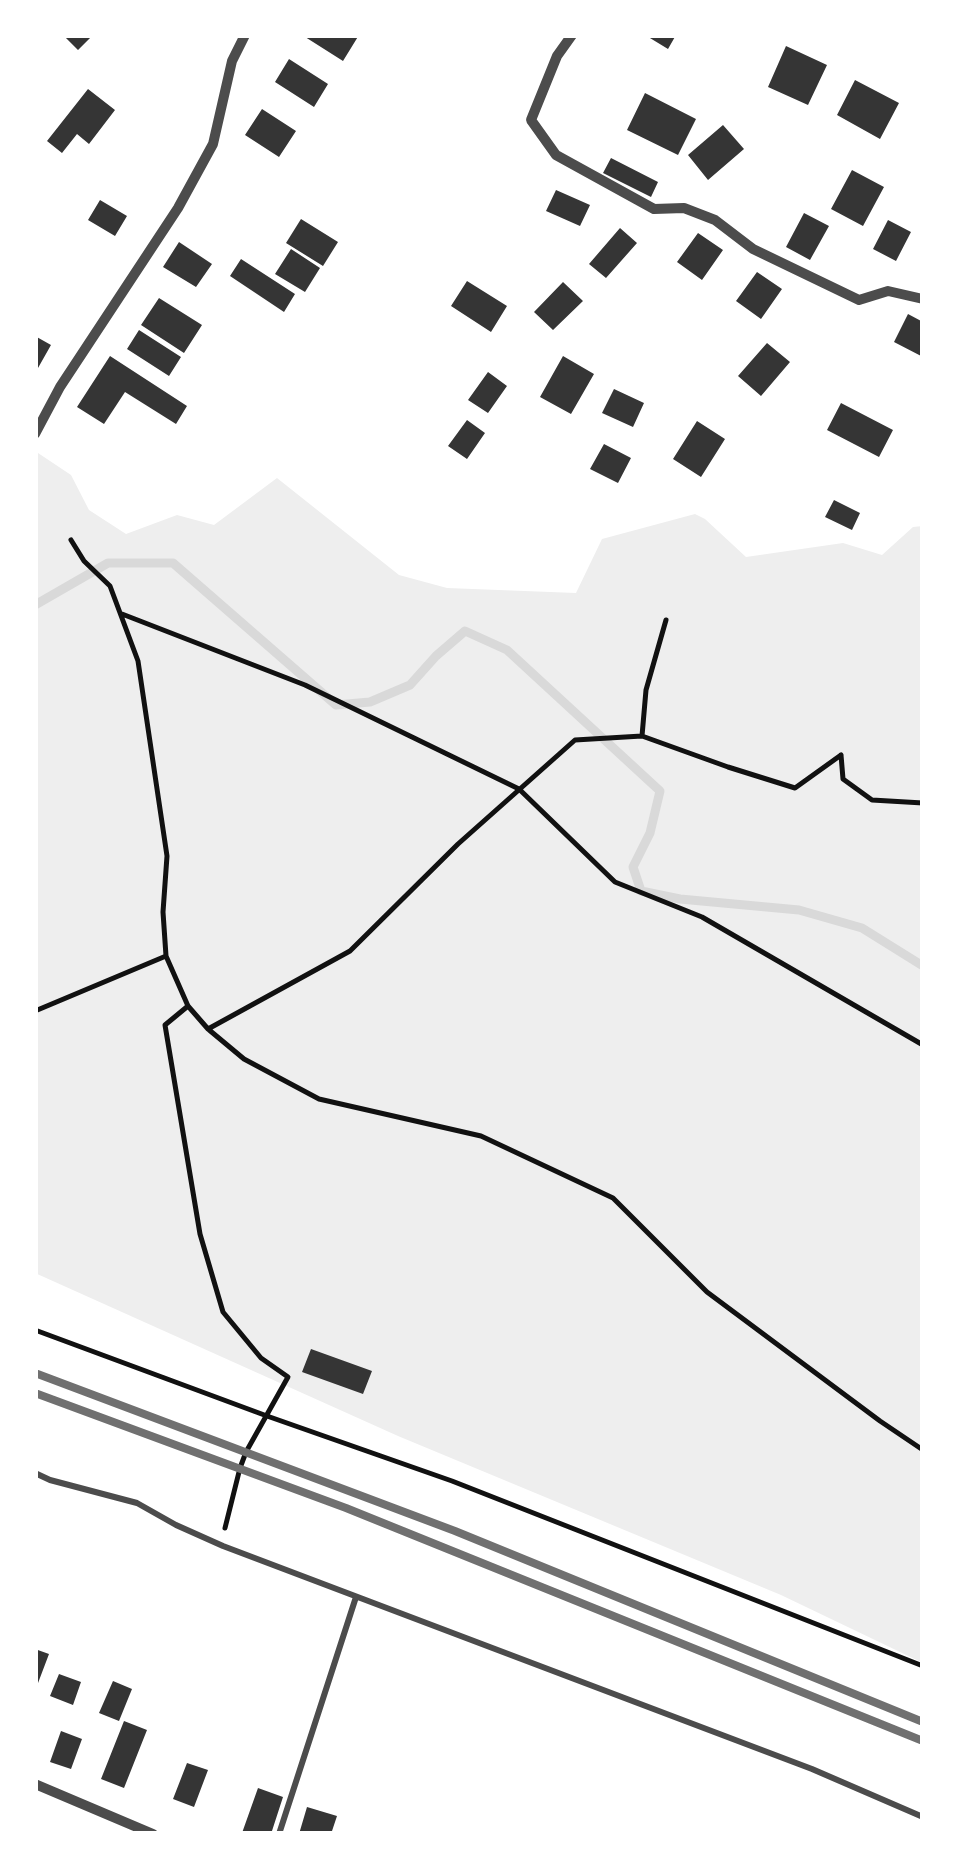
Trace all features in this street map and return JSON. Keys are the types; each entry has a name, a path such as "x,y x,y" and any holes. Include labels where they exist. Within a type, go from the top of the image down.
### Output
{"street":[{"path":"35,434 60,386 178,208 213,144 232,61 245,35"},
{"path":"572,35 557,56 531,120 556,155 654,210 684,208 715,220 753,249 859,300 888,291 923,299"},
{"path":"35,1784 152,1834"}],"lane":[{"path":"35,1472 50,1480 137,1503 223,1546 812,1769 923,1817"},
{"path":"280,1834 356,1597"}],"path":[{"path":"71,540 84,561 110,586 138,661 167,856 163,912 166,956 188,1006 208,1029 244,1059 319,1099 481,1136 613,1198 707,1292 923,1450"},
{"path":"120,613 305,685 520,790 616,882 702,917 923,1045"},
{"path":"642,736 646,690 666,620"},
{"path":"208,1029 350,952 458,844 575,740 642,736 796,788 841,755 843,779 872,800 923,804"},
{"path":"35,1012 166,956"},
{"path":"188,1006 164,1026 200,1234 223,1312 262,1358 288,1378 240,1468 223,1546"},
{"path":"35,1330 452,1481 923,1666"}],"shaded area":[{"path":"35,451 71,475 89,510 126,534 177,515 214,525 277,478 399,575 447,588 576,593 602,539 695,514 746,557 843,543 882,555 913,527 923,526 923,1663 781,1595 398,1436 35,1273"}],"building":[{"path":"63,35 89,35 91,37 78,50"},
{"path":"302,35 359,35 343,61"},
{"path":"645,35 676,35 668,49"},
{"path":"786,46 827,65 808,105 768,87"},
{"path":"289,59 328,84 314,107 275,82"},
{"path":"855,80 899,103 880,139 837,115"},
{"path":"88,89 115,110 89,144 77,134 62,153 47,141"},
{"path":"645,93 696,119 678,155 627,130"},
{"path":"262,109 296,131 279,157 245,135"},
{"path":"723,125 744,149 708,180 688,155"},
{"path":"611,158 658,182 651,197 603,173"},
{"path":"852,170 884,187 863,226 831,209"},
{"path":"556,190 590,205 580,226 546,211"},
{"path":"100,200 127,216 115,236 88,220"},
{"path":"804,213 829,226 810,260 786,247"},
{"path":"301,219 338,242 323,266 286,243"},
{"path":"888,220 911,232 896,261 873,249"},
{"path":"620,228 637,243 606,278 589,264"},
{"path":"698,233 723,250 702,280 677,262"},
{"path":"179,242 212,264 196,287 163,267"},
{"path":"291,249 320,268 305,292 275,274"},
{"path":"241,259 295,294 284,312 230,276"},
{"path":"757,272 782,289 761,319 736,301"},
{"path":"467,281 507,306 491,332 451,306"},
{"path":"563,282 583,301 553,330 534,312"},
{"path":"159,298 202,325 184,353 141,325"},
{"path":"908,314 923,322 923,357 894,342"},
{"path":"139,330 181,357 169,376 127,349"},
{"path":"35,336 51,345 38,368 35,367"},
{"path":"767,343 790,362 761,396 738,376"},
{"path":"110,356 187,406 176,424 125,392 104,424 77,407"},
{"path":"563,356 594,374 571,414 540,397"},
{"path":"488,372 507,386 488,413 468,400"},
{"path":"614,389 644,403 633,427 602,413"},
{"path":"841,403 893,430 879,457 827,430"},
{"path":"467,420 485,433 467,459 448,446"},
{"path":"697,421 725,439 701,477 673,459"},
{"path":"604,444 631,458 618,483 590,469"},
{"path":"834,500 860,513 852,530 825,517"},
{"path":"311,1349 372,1371 363,1394 302,1372"},
{"path":"35,1649 49,1654 35,1691"},
{"path":"59,1674 81,1682 73,1705 50,1696"},
{"path":"113,1681 132,1689 119,1721 99,1713"},
{"path":"124,1721 147,1730 124,1788 101,1779"},
{"path":"61,1731 82,1739 71,1769 50,1762"},
{"path":"187,1763 208,1770 194,1807 173,1799"},
{"path":"258,1788 283,1797 271,1834 245,1834 242,1833"},
{"path":"307,1807 337,1816 331,1834 299,1834"}],"waterway":[{"path":"35,605 108,563 173,563 336,705 370,702 410,685 465,631 507,650 660,791 650,833 633,867 641,891 680,899 799,910 862,928 923,966"}],"railway":[{"path":"35,1373 455,1531 923,1722"},
{"path":"35,1393 346,1508 923,1741"}]}
